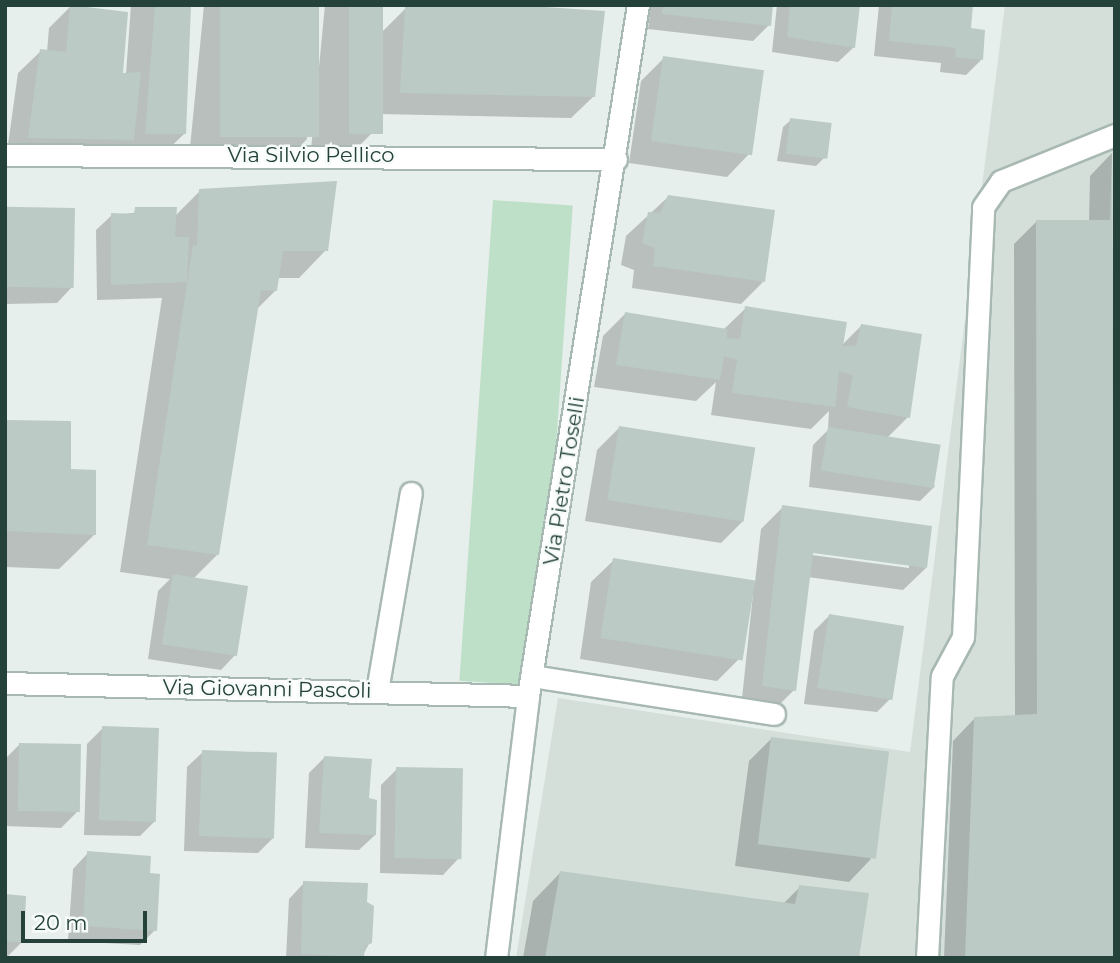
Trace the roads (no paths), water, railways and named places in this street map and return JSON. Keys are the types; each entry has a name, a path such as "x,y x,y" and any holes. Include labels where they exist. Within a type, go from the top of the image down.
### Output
{"street":[{"name":"Via Pietro Toselli","path":"496,958 530,686 616,159 638,5"},
{"path":"926,958 943,676 963,637 983,207 1000,181 1115,135"},
{"name":"Via Silvio Pellico","path":"5,155 616,159"},
{"path":"377,691 411,493"},
{"name":"Via Giovanni Pascoli","path":"5,683 377,691 530,686 774,714"}]}
